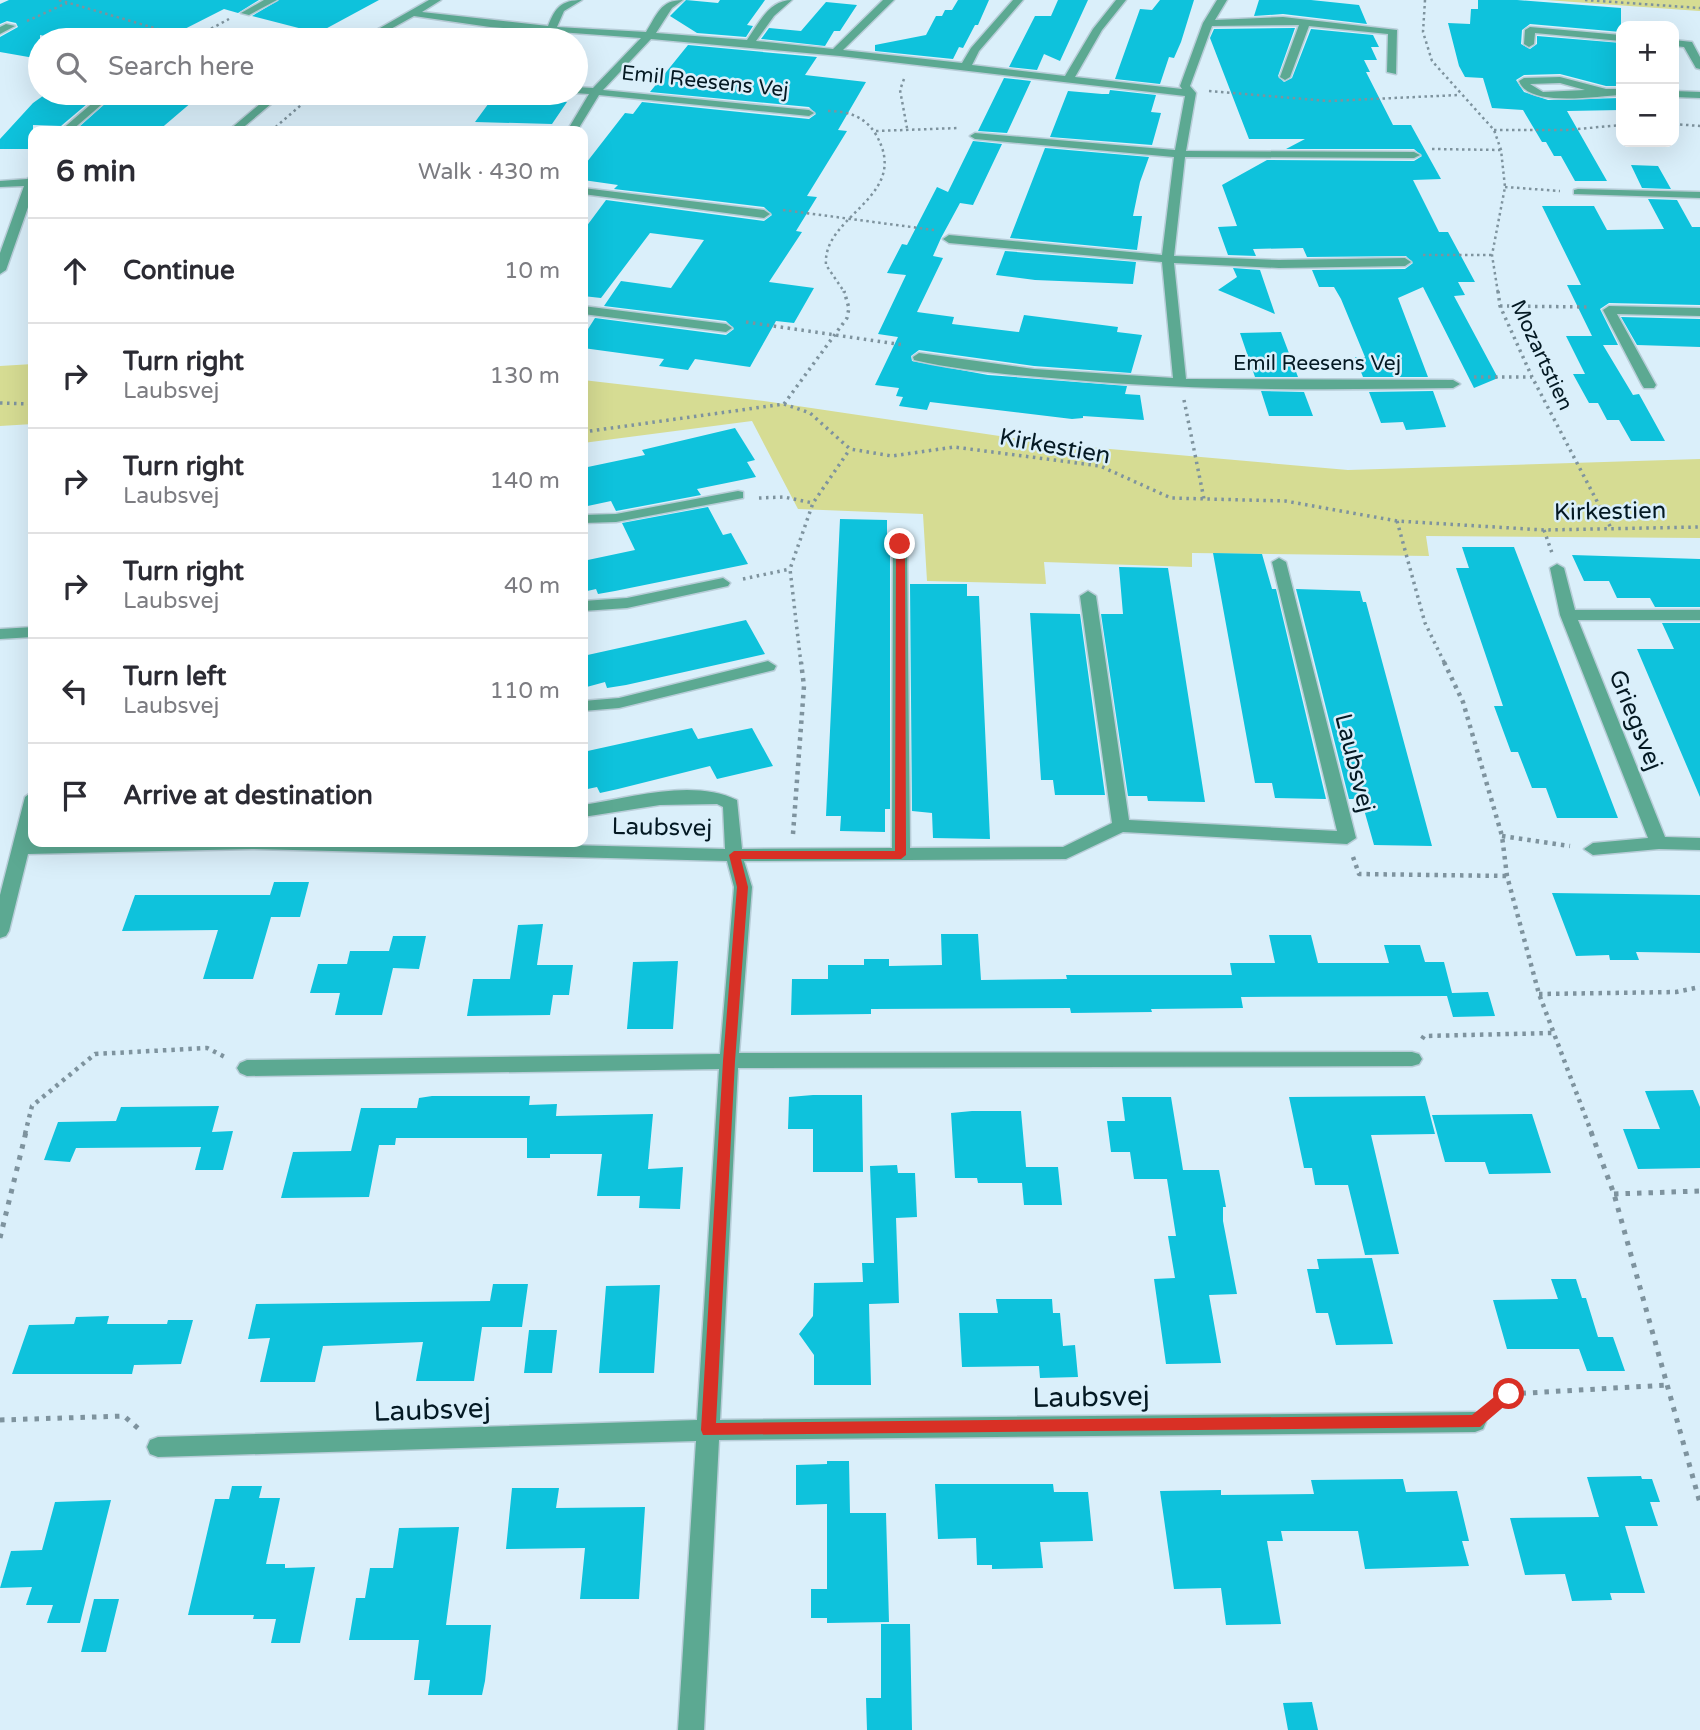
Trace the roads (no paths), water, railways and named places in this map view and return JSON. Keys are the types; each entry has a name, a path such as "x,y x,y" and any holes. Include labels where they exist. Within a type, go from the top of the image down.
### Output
{"street":[{"path":"246,13 272,0"},
{"path":"386,28 436,0"},
{"path":"552,28 561,9 576,0"},
{"name":"Emil Reesens Vej","path":"588,105 597,90 650,34 668,6 678,0"},
{"name":"Emil Reesens Vej","path":"750,43 770,15 787,0"},
{"path":"834,53 890,0"},
{"path":"965,68 975,50 1018,0"},
{"path":"1068,79 1098,30 1121,0"},
{"path":"1180,382 1168,259 1180,154 1191,93 1185,86 1208,23 1222,0"},
{"name":"Emil Reesens Vej","path":"413,13 522,28"},
{"path":"1208,23 1305,22 1393,32 1392,72"},
{"path":"1285,77 1305,22"},
{"path":"1529,44 1530,30 1616,38"},
{"name":"Emil Reesens Vej","path":"588,31 750,43 1191,93"},
{"path":"1679,43 1688,44 1700,66"},
{"path":"1604,92 1560,80 1524,81 1531,92 1542,95 1616,92"},
{"name":"Emil Reesens Vej","path":"588,90 809,113"},
{"path":"1679,94 1700,95"},
{"path":"71,126 96,105"},
{"path":"239,126 264,105"},
{"name":"Emil Reesens Vej","path":"575,126 588,105"},
{"path":"975,136 1180,154 1414,155"},
{"path":"0,184 28,181"},
{"path":"0,270 28,192"},
{"path":"588,192 764,214"},
{"path":"1578,192 1700,195"},
{"path":"949,239 1168,259 1279,264 1405,262"},
{"path":"1649,385 1609,310 1700,312"},
{"path":"588,311 726,328"},
{"name":"Emil Reesens Vej","path":"919,357 1035,373 1180,382 1315,386 1453,384"},
{"path":"588,519 616,518 738,495"},
{"path":"900,544 901,855"},
{"name":"Laubsvej","path":"413,847 734,855 1066,853 1121,827 1347,838 1279,562"},
{"name":"Griegsvej","path":"1557,568 1568,615 1659,844"},
{"path":"588,606 627,603 723,583"},
{"path":"1088,596 1121,827"},
{"path":"1568,615 1700,615"},
{"path":"0,634 28,632"},
{"path":"588,706 619,703 768,666"},
{"name":"Laubsvej","path":"588,810 692,796 725,798 731,804 734,855 743,887 729,1061 691,1730"},
{"path":"0,931 28,818"},
{"path":"1592,849 1700,844"},
{"name":"Laubsvej","path":"21,848 67,847"},
{"path":"247,1068 729,1061 1412,1059"},
{"name":"Laubsvej","path":"158,1447 708,1430 1475,1422"}]}
